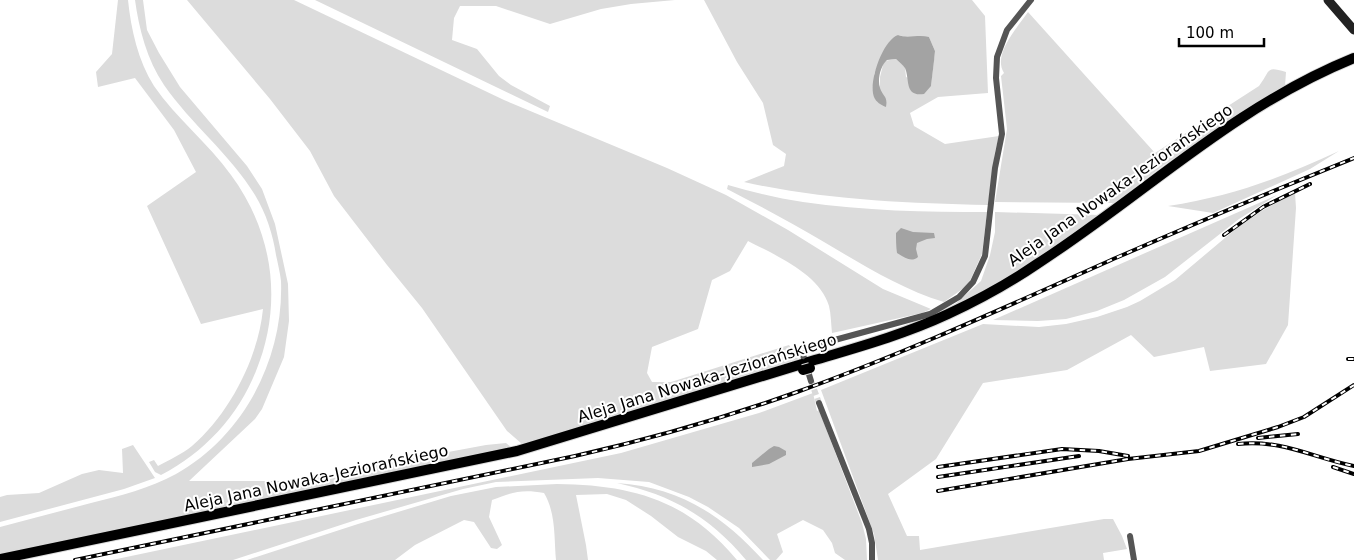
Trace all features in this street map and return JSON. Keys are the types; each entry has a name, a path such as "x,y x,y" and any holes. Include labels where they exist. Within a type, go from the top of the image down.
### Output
{"main road":[{"name":"Aleja Jana Nowaka-Jeziorańskiego","path":"25,560 518,457 587,438 884,339 948,314 1011,281 1056,252 1236,120 1317,74 1354,58"},
{"name":"Aleja Jana Nowaka-Jeziorańskiego","path":"0,559 517,451 806,366 886,345 952,319 1015,286 1066,252 1239,126 1282,100 1354,65"}],"street":[{"path":"811,382 804,355 809,348 930,314 959,297 970,287 976,278 985,256 996,161 1002,134 996,78 996,57 1007,30 1031,0"},
{"path":"1328,0 1354,30"},
{"path":"819,403 868,529 872,543 872,560"},
{"path":"1130,536 1134,560"}],"shaded area":[{"path":"118,0 128,0 136,44 148,76 154,86 172,109 222,163 246,197 265,245 270,270 270,321 264,346 249,387 240,403 218,432 191,456 161,475 155,472 149,462 154,460 158,466 192,446 218,418 229,402 240,384 255,347 263,309 201,324 147,206 196,172 174,130 135,78 98,87 96,72 112,54"},
{"path":"135,0 143,0 147,30 180,87 247,166 262,189 275,224 288,284 289,321 284,357 262,409 255,419 189,481 292,481 486,445 506,443 511,447 0,554 0,527 145,487 176,474 200,458 222,439 240,417 255,392 267,366 275,338 280,310 281,281 273,240 266,217 245,180 164,85 153,65 145,44"},
{"path":"187,0 294,0 504,100 667,168 726,195 788,230 883,289 931,309 922,313 832,333 829,306 816,284 807,275 783,259 748,241 730,271 712,280 698,329 652,347 647,373 652,382 671,382 789,345 798,359 522,444 507,431 422,308 334,196 310,151 270,99"},
{"path":"315,0 675,0 601,9 550,24 496,6 460,6 454,18 452,40 477,49 499,76 511,85 550,106 548,112"},
{"path":"704,0 972,0 985,16 988,93 938,97 910,113 914,126 945,144 999,136 988,205 865,200 805,193 744,182 784,166 786,154 773,145 763,103 737,62","holes":["898,35 905,37 929,37 935,51 931,86 906,77 905,67 896,59 884,61 880,77 880,88 874,74 884,52"]},
{"path":"1028,12 1155,153 1259,86 1269,71 1275,69 1286,72 1285,86 1262,99 1164,165 1114,203 995,202 1007,129 1001,76 1004,73 1001,66 1001,58 1008,41"},
{"path":"898,35 929,37 935,51 931,86 924,94 913,93 904,67 896,59 887,60 881,69 879,77 880,88 886,99 886,107 875,99 873,82 882,53 892,38"},
{"path":"1339,151 1310,169 1213,213 1168,206 1214,197 1256,185 1297,170"},
{"path":"728,185 774,197 826,205 941,212 987,212 982,254 968,285 944,302 928,297 882,276 788,221 727,189"},
{"path":"1295,193 1296,208 1288,325 1266,364 1210,371 1204,347 1154,357 1131,335 1067,370 983,383 936,459 888,494 907,536 919,536 920,550 1104,519 1113,519 1127,549 1103,553 1104,560 878,560 874,534 821,390 983,324 1039,327 1066,324 1097,317 1127,307 1175,280 1238,227 1263,210"},
{"path":"1277,195 1239,219 1165,277 1124,300 1097,311 1066,319 1038,321 993,320"},
{"path":"995,212 1101,215 1017,272 952,307 981,281 990,255 995,232"},
{"path":"901,228 913,232 934,233 935,238 917,243 918,257 908,259 897,253 896,233"},
{"path":"813,393 817,411 819,410 862,523 866,539 867,560 845,560 835,553 832,543 823,530 803,520 777,534 783,552 776,560 770,560 739,528 708,507 689,497 649,482 598,478 496,482 463,489 356,520 233,560 112,560 621,453 759,413"},
{"path":"133,445 155,478 124,489 0,522 0,497 39,493 82,474 99,470 123,473 122,449"},
{"path":"774,446 786,451 786,455 769,464 752,467 752,463"},
{"path":"617,483 660,490 698,506 732,530 763,560 746,560 704,520 672,501"},
{"path":"557,484 610,488 657,500 678,510 698,523 737,560 717,560 706,551 678,537 626,500 607,494 576,495 588,560 556,560 554,526 548,501 544,493 523,491 492,500 489,517 502,545 497,549 491,548 474,522 464,520 415,545 395,560 247,560 451,496 496,487"}],"tunnel":[{"path":"811,381 819,403"}],"railway":[{"path":"75,560 575,456 659,435 742,411 838,377 919,345 1118,257 1354,158"},
{"path":"1224,235 1263,207 1310,184"},
{"path":"1348,359 1354,359"},
{"path":"938,491 1128,459 1199,451 1278,427 1304,417 1354,385"},
{"path":"1258,438 1298,434"},
{"path":"1238,444 1269,444 1354,466"},
{"path":"938,467 1062,449 1099,451 1128,456"},
{"path":"938,477 1079,456"},
{"path":"1333,467 1354,474"}]}
